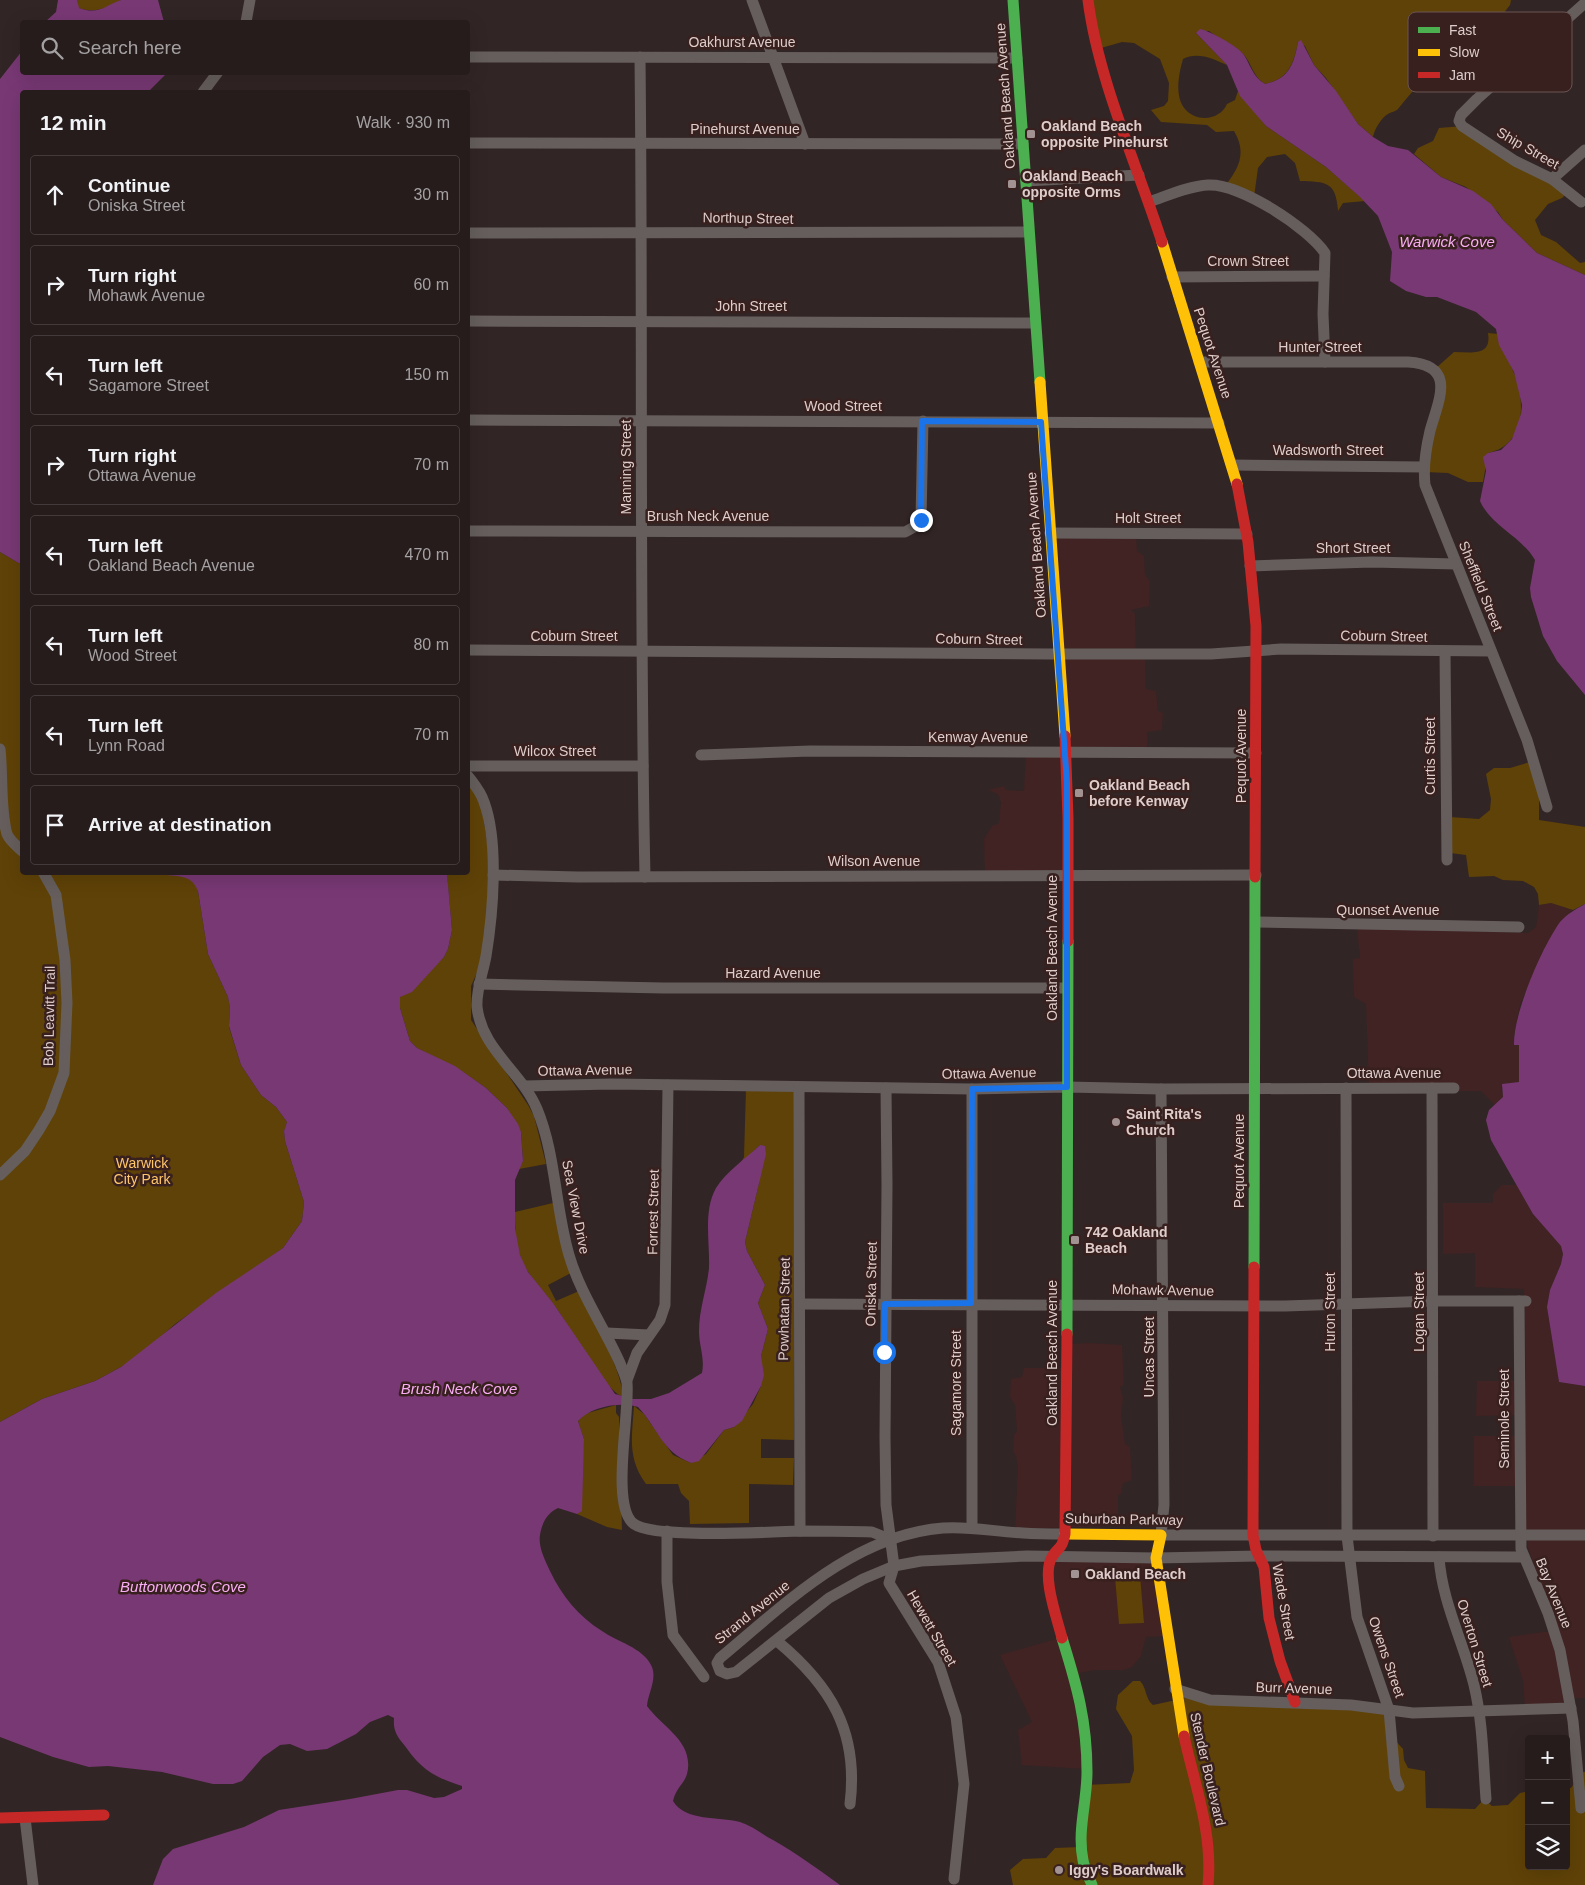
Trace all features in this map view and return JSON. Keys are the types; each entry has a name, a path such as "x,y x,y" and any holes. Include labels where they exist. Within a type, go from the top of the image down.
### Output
{"street":[{"path":"246,20 250,0"},
{"path":"752,0 805,144"},
{"name":"Oakland Beach Avenue","path":"1013,0 1041,422 1066,752 1068,818 1065,1534 1062,1548 1052,1557 1048,1575 1049,1589 1080,1695 1084,1720 1087,1774 1081,1828 1081,1849 1083,1862 1092,1885"},
{"name":"Pequot Avenue","path":"1088,0 1093,32 1232,465 1246,534 1250,566 1256,652 1253,1536"},
{"name":"Ship Street","path":"1572,15 1585,3"},
{"name":"Oakhurst Avenue","path":"470,57 772,56 1017,58"},
{"name":"Manning Street","path":"640,57 643,232 640,531 645,877"},
{"path":"204,90 216,75"},
{"name":"Ship Street","path":"1486,92 1461,115 1459,122 1462,126 1515,161 1552,179 1581,202"},
{"name":"Pinehurst Avenue","path":"470,143 1023,144"},
{"path":"1552,179 1585,150"},
{"path":"1026,181 1139,175"},
{"path":"1149,202 1208,185 1221,186 1256,200 1286,218 1318,243 1325,254 1323,314 1325,362"},
{"name":"Northup Street","path":"470,233 1028,232"},
{"name":"Crown Street","path":"1172,277 1324,276"},
{"name":"John Street","path":"470,321 1035,323"},
{"name":"Hunter Street","path":"1200,362 1423,363 1437,373"},
{"name":"Sheffield Street","path":"1437,373 1441,380 1439,404 1430,432 1424,467 1427,491 1533,757 1547,807"},
{"name":"Wood Street","path":"470,420 1219,422"},
{"name":"Brush Neck Avenue","path":"470,532 899,532 916,526 921,520 922,421"},
{"name":"Wadsworth Street","path":"1232,465 1355,464 1424,467"},
{"name":"Holt Street","path":"1050,533 1246,534"},
{"name":"Short Street","path":"1250,566 1372,562 1456,564"},
{"name":"Coburn Street","path":"470,650 1058,654 1256,652 1281,650 1491,651"},
{"name":"Curtis Street","path":"1445,651 1447,860"},
{"path":"0,749 2,767 0,804 4,828 8,836 20,849"},
{"name":"Kenway Avenue","path":"701,755 810,751 979,754 1066,752 1256,753"},
{"name":"Wilcox Street","path":"470,766 643,766"},
{"name":"Sea View Drive","path":"470,779 484,800 489,818 493,875 487,947 479,984 477,1005 484,1033 512,1073 525,1086 536,1107 546,1138 570,1259 589,1304 607,1333 627,1380 623,1460 625,1511 631,1521 643,1529 667,1531"},
{"name":"Bob Leavitt Trail","path":"0,1175 25,1151 39,1130 60,1088 65,1063 66,960 56,895 45,875"},
{"name":"Wilson Avenue","path":"493,875 645,877 1256,876"},
{"name":"Quonset Avenue","path":"1256,922 1519,927"},
{"name":"Hazard Avenue","path":"479,984 663,988 1067,988"},
{"name":"Ottawa Avenue","path":"525,1086 559,1084 972,1089 1067,1087 1161,1089 1454,1088"},
{"name":"Forrest Street","path":"627,1380 638,1353 663,1313 667,1281 668,1085"},
{"name":"Powhatan Street","path":"799,1088 800,1531"},
{"name":"Oniska Street","path":"886,1088 886,1505 892,1540"},
{"name":"Huron Street","path":"1346,1088 1347,1536"},
{"name":"Logan Street","path":"1432,1088 1434,1301 1433,1536"},
{"name":"Sagamore Street","path":"972,1089 972,1527"},
{"name":"Uncas Street","path":"1161,1089 1164,1522 1162,1534"},
{"name":"Mohawk Avenue","path":"800,1304 1254,1305 1523,1301"},
{"name":"Seminole Street","path":"1520,1537 1523,1301"},
{"path":"607,1333 649,1335"},
{"name":"Suburban Parkway","path":"892,1540 908,1534 972,1527 1022,1533 1065,1534 1520,1537 1585,1535"},
{"path":"704,1677 673,1635 667,1582 667,1531 722,1534 800,1531 872,1532 892,1540"},
{"path":"1162,1534 1156,1558 1175,1689"},
{"name":"Wade Street","path":"1253,1536 1264,1567 1268,1612 1276,1644 1295,1702"},
{"name":"Owens Street","path":"1347,1536 1357,1618 1389,1710 1395,1777 1399,1786"},
{"name":"Bay Avenue","path":"1520,1537 1523,1557 1548,1613 1560,1650 1571,1708 1581,1808"},
{"name":"Hewett Street","path":"892,1540 894,1566 890,1583 938,1662 959,1730 964,1784 954,1879"},
{"name":"Strand Avenue","path":"892,1540 818,1577 720,1658 717,1663 720,1671 727,1674 736,1672 829,1598 863,1579 894,1566"},
{"path":"894,1566 938,1559 1052,1557 1523,1557"},
{"name":"Overton Street","path":"1439,1557 1440,1576 1448,1608 1465,1654 1479,1712 1484,1744 1486,1798"},
{"path":"776,1641 810,1671 835,1706 846,1734 851,1764 850,1804"},
{"name":"Burr Avenue","path":"1175,1689 1210,1700 1351,1705 1389,1710 1479,1712 1571,1708"},
{"name":"Stender Boulevard","path":"1175,1689 1183,1734 1207,1820 1209,1843 1208,1885"},
{"path":"0,1818 104,1815"},
{"path":"25,1818 33,1885"}],"shaded area":[{"path":"1136,533 1137,551 1144,556 1145,575 1150,581 1149,606 1131,610 1135,614 1136,652 1145,654 1146,689 1156,691 1158,711 1163,713 1162,730 1147,732 1147,752 1068,751 1067,875 985,875 984,839 992,826 999,823 1001,802 998,794 988,790 1004,786 1006,790 1024,791 1026,752 1065,750 1051,534"},
{"path":"1551,903 1573,910 1561,921 1543,953 1520,1005 1514,1036 1514,1045 1519,1045 1519,1082 1501,1087 1503,1097 1495,1105 1481,1091 1369,1091 1366,1004 1354,997 1353,959 1360,958 1356,919 1440,929 1528,933 1536,927 1539,905"},
{"path":"1502,1185 1517,1185 1533,1214 1561,1245 1563,1254 1561,1264 1550,1290 1547,1307 1559,1382 1585,1386 1585,1698 1574,1698 1557,1705 1525,1707 1523,1681 1509,1637 1558,1630 1528,1548 1524,1521 1525,1486 1474,1486 1474,1436 1524,1436 1525,1415 1476,1416 1477,1381 1526,1381 1524,1289 1475,1287 1475,1253 1443,1254 1443,1203 1493,1203 1493,1194"},
{"path":"1069,1344 1122,1345 1124,1385 1120,1387 1123,1397 1121,1416 1125,1444 1130,1447 1132,1480 1123,1483 1121,1494 1118,1495 1118,1520 1113,1526 1015,1529 1018,1468 1016,1456 1013,1452 1014,1435 1017,1431 1015,1405 1010,1397 1011,1379 1022,1377 1024,1368 1067,1368"},
{"path":"1047,1559 1156,1560 1166,1636 1146,1637 1141,1656 1132,1667 1124,1670 1094,1670 1080,1673 1085,1769 1022,1765 1018,1730 1032,1722 1000,1655 1063,1637"}],"green space":[{"path":"77,0 121,0 106,8 90,10 78,8"},
{"path":"1089,0 1511,0 1510,5 1504,12 1408,12 1408,92 1412,92 1396,111 1389,113 1383,118 1378,124 1373,137 1358,124 1326,78 1314,65 1305,46 1298,42 1289,69 1273,82 1265,84 1257,77 1245,57 1238,50 1209,31 1196,33 1227,65 1211,58 1200,56 1183,59 1178,91 1179,98 1185,109 1202,118 1214,116 1219,114 1227,104 1235,100 1238,91 1266,126 1326,167 1365,201 1343,203 1338,211 1337,201 1332,189 1323,183 1300,181 1295,163 1285,154 1267,157 1258,168 1254,197 1225,186 1240,160 1240,146 1234,131 1216,132 1207,125 1161,122 1151,110 1164,106 1168,101 1169,83 1160,59 1134,43 1122,42 1101,48"},
{"path":"1463,126 1569,191 1562,198 1548,204 1535,220 1541,235 1556,242 1580,263 1585,262 1585,275 1537,253 1503,220 1498,212 1466,187 1441,177 1414,154 1418,148 1433,141 1439,128"},
{"path":"1488,333 1498,334 1518,385 1521,409 1520,421 1516,432 1510,441 1501,448 1488,453 1483,482 1468,482 1448,473 1425,472 1440,403 1436,368 1454,352 1479,352 1483,350 1487,346"},
{"name":"Warwick City Park","path":"0,552 20,564 20,875 170,875 187,877 195,882 208,954 228,997 230,1008 229,1027 241,1065 261,1095 276,1107 287,1122 284,1131 285,1141 304,1202 302,1221 283,1248 175,1324 139,1356 95,1381 42,1399 0,1422"},
{"path":"1533,761 1539,772 1539,820 1585,827 1585,904 1573,910 1551,903 1539,905 1538,894 1534,887 1523,881 1503,880 1494,876 1469,877 1466,855 1450,853 1450,817 1479,819 1490,810 1491,799 1486,774 1494,768 1510,768"},
{"path":"470,777 478,788 493,875 480,966 471,986 471,1020 534,1116 546,1164 519,1169 523,1161 521,1132 507,1108 486,1088 463,1072 417,1048 410,1041 400,1008 400,997 444,957 448,949 452,930 447,875 470,875"},
{"path":"746,1089 798,1091 794,1253 794,1440 761,1439 761,1458 794,1458 793,1485 749,1484 749,1523 690,1524 689,1501 681,1493 678,1484 646,1484 640,1474 633,1456 632,1447 634,1406 644,1414 673,1455 691,1463 706,1454 724,1430 734,1427 753,1404 761,1386 761,1356 768,1329 758,1303 765,1285 747,1251 745,1242 759,1183 760,1145 741,1163 744,1157"},
{"path":"553,1203 571,1273 548,1285 556,1301 579,1291 618,1372 623,1397 615,1392 597,1372 554,1305 524,1266 519,1253 515,1212"},
{"path":"616,1405 616,1413 619,1417 622,1530 607,1527 577,1514 584,1439 578,1421 584,1414"},
{"path":"1140,1575 1144,1623 1119,1624 1115,1577"},
{"path":"1133,1681 1140,1681 1150,1703 1153,1705 1190,1697 1389,1713 1391,1736 1403,1749 1404,1760 1408,1768 1425,1771 1426,1808 1475,1809 1484,1799 1492,1806 1508,1805 1520,1793 1525,1792 1525,1870 1570,1870 1570,1788 1582,1772 1585,1772 1585,1885 1013,1885 1010,1870 1023,1859 1046,1858 1055,1848 1080,1847 1085,1785 1130,1783 1134,1770 1132,1736 1116,1709 1118,1695"}],"water":[{"path":"58,0 77,0 79,8 92,11 121,0 158,0 163,20 47,20 56,12"},
{"name":"Warwick Cove","path":"1200,29 1224,40 1241,52 1255,75 1265,84 1273,82 1285,74 1292,64 1298,42 1301,40 1314,65 1336,91 1358,124 1373,137 1388,146 1408,150 1441,177 1473,191 1491,204 1503,220 1537,253 1585,275 1585,695 1557,661 1543,636 1530,588 1535,560 1522,544 1491,517 1480,501 1486,471 1483,457 1488,453 1501,450 1512,439 1521,414 1522,405 1514,372 1499,345 1496,329 1476,312 1437,297 1426,297 1406,291 1390,281 1392,252 1378,216 1326,167 1266,126 1240,96 1227,65 1196,33"},
{"path":"20,54 20,75 165,75 150,90 20,90 20,564 0,552 0,79"},
{"name":"Brush Neck Cove","path":"160,875 447,875 452,930 448,949 444,957 412,992 400,997 400,1008 410,1041 417,1048 455,1066 486,1088 507,1108 518,1124 521,1132 523,1161 515,1180 515,1228 520,1255 528,1272 553,1303 615,1394 633,1399 651,1399 669,1393 702,1373 703,1362 699,1323 709,1268 708,1217 712,1197 720,1182 731,1171 760,1145 765,1146 766,1154 745,1242 747,1251 765,1285 758,1303 768,1329 761,1356 764,1375 761,1386 742,1421 734,1427 724,1430 699,1461 691,1463 666,1446 638,1407 631,1405 606,1406 583,1416 578,1421 584,1439 582,1511 577,1514 558,1508 551,1513 542,1526 540,1544 544,1558 555,1580 565,1597 578,1612 608,1635 636,1649 651,1665 653,1680 647,1706 682,1744 688,1763 686,1777 673,1801 679,1808 694,1815 731,1820 749,1826 799,1856 840,1885 153,1885 163,1859 173,1849 244,1827 279,1810 398,1790 407,1790 434,1798 444,1797 462,1789 462,1786 436,1776 423,1767 398,1736 394,1726 394,1718 388,1715 370,1722 356,1734 327,1749 307,1751 290,1744 280,1745 263,1757 242,1781 233,1784 213,1784 162,1772 108,1766 89,1767 53,1757 0,1737 0,1422 42,1399 95,1381 121,1367 216,1293 283,1248 302,1221 304,1202 285,1141 284,1131 287,1122 276,1107 261,1095 241,1065 229,1026 230,1008 228,997 208,954 198,891 195,884 180,876"},
{"path":"1585,904 1585,1386 1559,1382 1547,1307 1550,1290 1561,1264 1563,1254 1561,1246 1533,1214 1491,1140 1486,1120 1489,1110 1503,1097 1502,1084 1519,1082 1519,1045 1514,1045 1515,1032 1523,999 1537,964 1560,922"}],"traffic: fast":[{"path":"1013,0 1040,382"},
{"path":"1254,1267 1255,877"},
{"path":"1067,1334 1068,941"},
{"path":"1062,1638 1077,1688 1085,1736 1087,1772 1081,1849 1084,1866 1092,1885"}],"traffic: slow":[{"path":"1162,242 1237,484"},
{"path":"1040,382 1065,736"},
{"path":"1065,1534 1161,1535 1156,1558 1184,1736"}],"traffic: jam":[{"path":"1088,0 1093,30 1109,91 1162,242"},
{"path":"1237,484 1248,542 1256,626 1255,877"},
{"path":"1065,736 1068,818 1068,941"},
{"path":"1254,1267 1253,1535 1256,1550 1264,1567 1269,1618 1280,1661 1295,1702"},
{"path":"1062,1638 1051,1597 1048,1574 1052,1557 1061,1546 1065,1534 1067,1334"},
{"path":"1184,1736 1206,1828 1209,1866 1208,1885"},
{"path":"0,1818 104,1815"}],"place":[{"name":"Oakland Beach opposite Pinehurst","path":"1031,134"},
{"name":"Oakland Beach opposite Orms","path":"1012,184"},
{"name":"Oakland Beach before Kenway","path":"1079,793"},
{"name":"Saint Rita's Church","path":"1116,1122"},
{"name":"742 Oakland Beach","path":"1075,1240"},
{"name":"Oakland Beach","path":"1075,1574"},
{"name":"Iggy's Boardwalk","path":"1059,1870"}],"route":[{"path":"884,1352 885,1304 971,1303 972,1089 1067,1087 1068,818 1066,752 1041,422 922,421 921,520"}],"water label":[{"name":"Buttonwoods Cove","path":"183,1587"}]}
